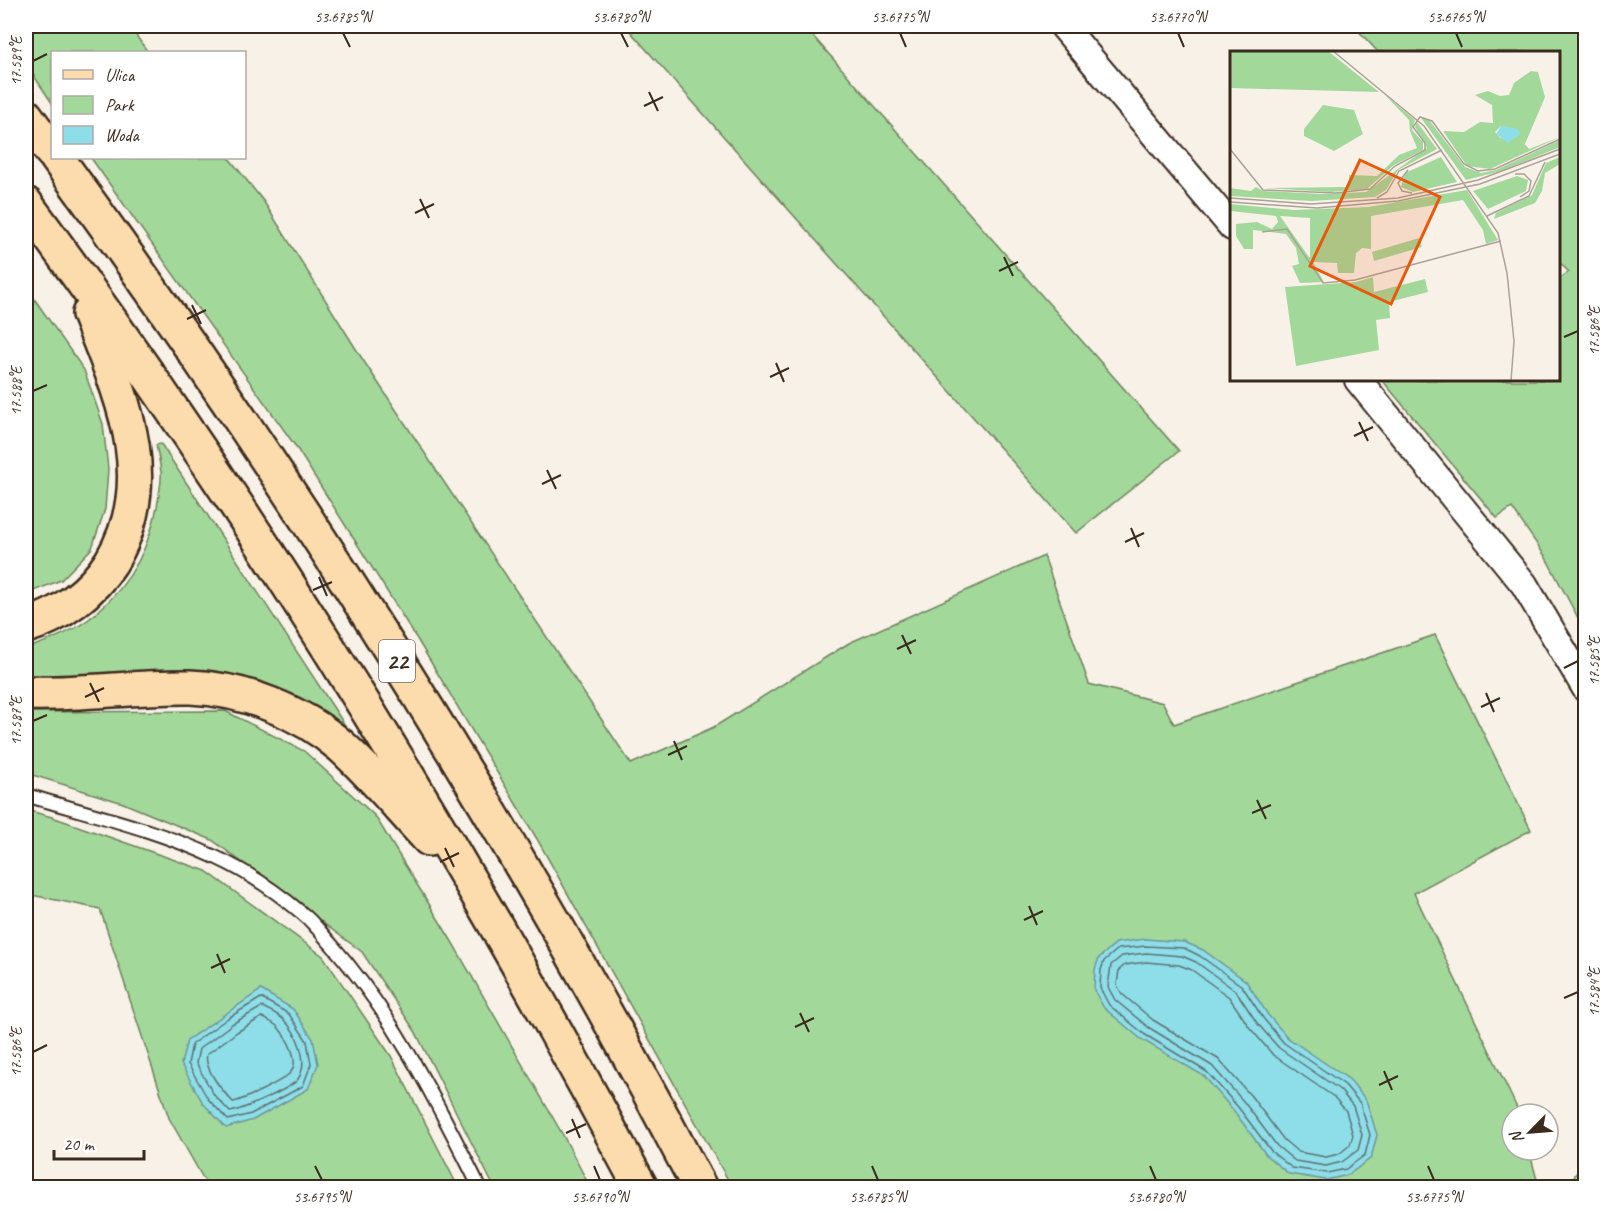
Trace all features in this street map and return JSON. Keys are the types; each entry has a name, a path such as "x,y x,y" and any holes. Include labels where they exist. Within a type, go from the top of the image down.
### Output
{"main road":[{"path":"26,116 51,151"},
{"name":"22","path":"58,159 247,429 339,568 411,683 548,912 628,1052 700,1188"},
{"name":"22","path":"26,204 199,450 360,699 471,883 641,1188"},
{"name":"22","path":"26,626 64,609 94,585 116,554 128,528 132,509 135,482 131,434 125,407 70,265"},
{"path":"26,693 190,687 232,693 276,707 295,716 340,746 471,883"}],"street":[{"path":"1063,26 1230,225"},
{"path":"1359,381 1524,584 1586,689"}],"lane":[{"path":"26,795 175,840 217,858 258,881 304,915 343,957 374,999 414,1064 480,1188"}],"green space":[{"path":"26,26 129,26 147,51 51,51 51,102 26,64"},
{"path":"633,26 804,26 1179,451 1076,533 629,30"},
{"path":"1354,26 1585,26 1585,631 1545,556 1512,508 1497,518 1383,381 1560,381 1560,278 1569,272 1560,263 1560,51 1377,51"},
{"path":"92,159 230,159 264,202 363,360 631,764 714,727 849,643 1044,556 1089,684 1163,703 1174,724 1435,635 1531,830 1414,893 1514,1102 1500,1102 1500,1162 1532,1162 1539,1187 732,1187 537,839 417,639 296,447"},
{"path":"26,287 84,370 103,424 108,469 105,509 92,548 61,580 26,594"},
{"path":"161,444 350,733 293,696 256,682 26,680 26,649 62,635 88,620 120,589 139,560 156,513 161,477 156,445"},
{"path":"225,711 304,751 375,816 451,940 564,1137 590,1187 494,1187 415,1031 362,952 212,840 123,803 26,773 26,712"},
{"path":"26,810 206,871 323,956 391,1056 458,1187 208,1187 169,1118 100,909 26,894"},
{"path":"1585,1160 1585,1187 1567,1187"}],"water":[{"path":"1145,939 1184,942 1203,950 1246,981 1268,1015 1288,1038 1350,1080 1366,1100 1377,1135 1371,1158 1348,1175 1326,1180 1289,1174 1267,1156 1234,1111 1204,1076 1141,1039 1104,1008 1094,990 1095,969 1099,958 1116,943"},
{"path":"261,990 293,1009 313,1039 318,1064 308,1089 253,1120 226,1128 203,1103 181,1064 187,1040"}]}
